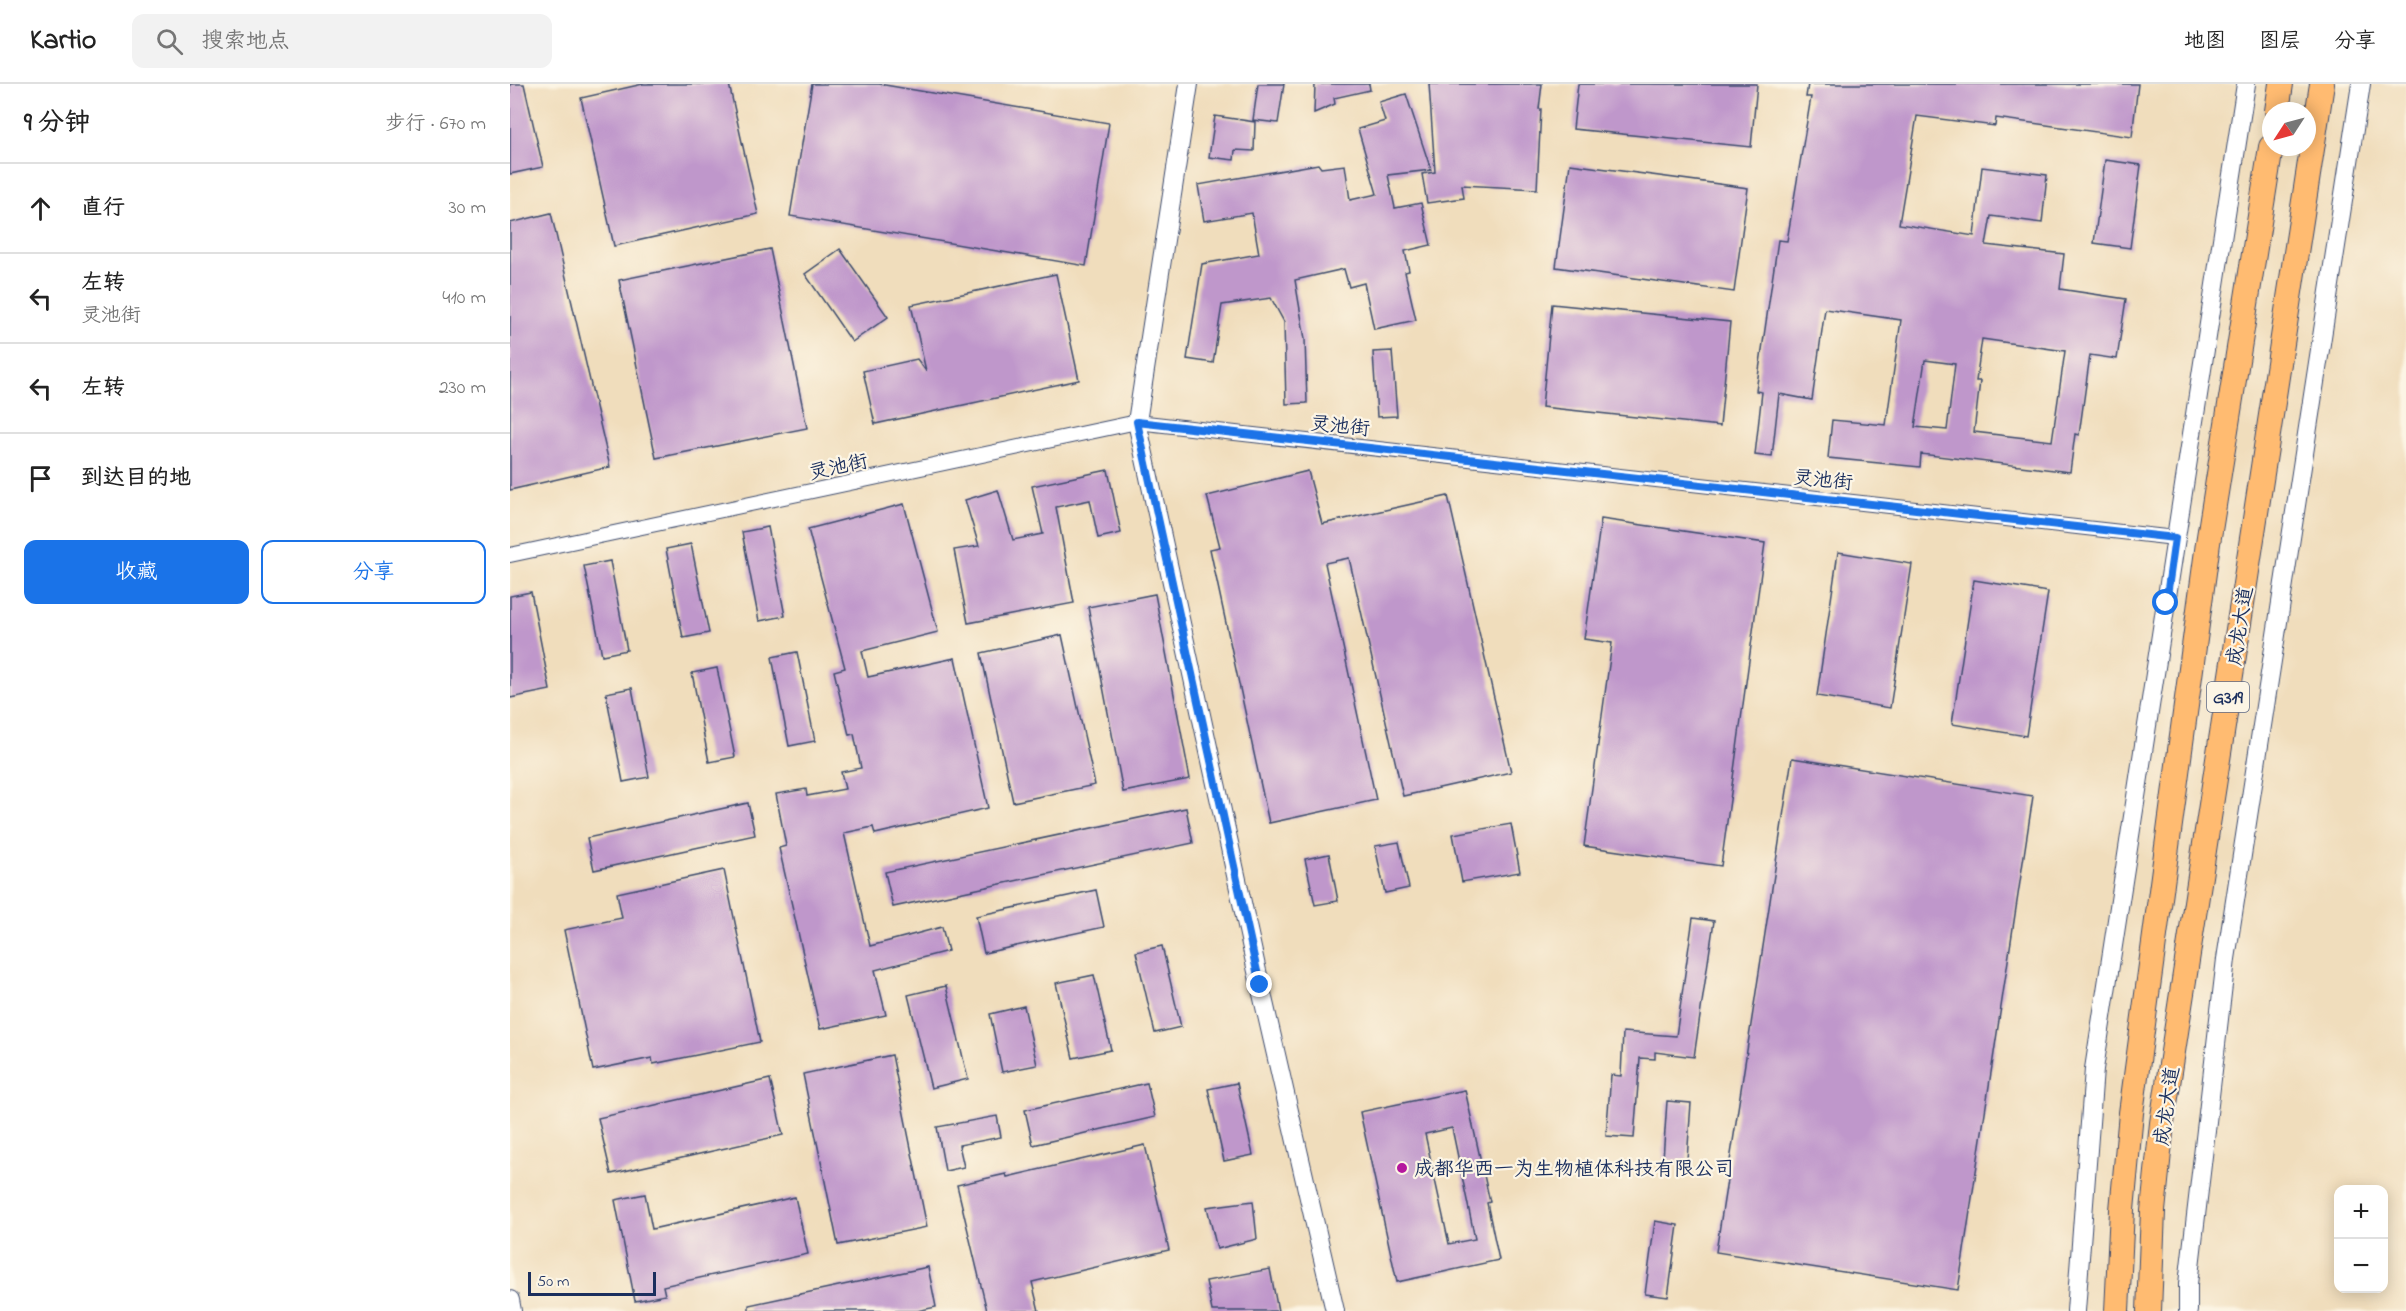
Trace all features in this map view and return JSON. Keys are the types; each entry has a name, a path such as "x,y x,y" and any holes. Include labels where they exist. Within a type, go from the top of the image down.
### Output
{"highway":[{"path":"2278,102 2281,84"},
{"name":"成龙大道","path":"2149,1311 2153,1211 2162,1123 2322,84"},
{"name":"成龙大道","path":"2116,1311 2122,1210 2133,1101 2208,543 2270,156"}],"street":[{"path":"1189,84 1137,422 1260,985 1335,1311"},
{"path":"2076,1311 2094,1069 2246,84"},
{"path":"2188,1311 2188,1284 2226,959 2361,84"},
{"name":"灵池街","path":"510,555 1137,422 2175,538"},
{"path":"510,1300 512,1311"}],"building":[{"path":"510,84 524,84 543,167 510,174"},
{"path":"643,84 729,84 758,214 614,246 581,98"},
{"path":"812,84 879,84 1109,123 1086,266 790,216"},
{"path":"1258,84 1284,84 1278,123 1253,120"},
{"path":"1315,84 1369,84 1370,90 1334,98 1335,104 1314,113"},
{"path":"1429,84 1542,84 1539,109 1541,109 1537,189 1462,185 1464,198 1427,203 1422,174 1435,172"},
{"path":"1578,84 1757,84 1751,147 1573,129"},
{"path":"1808,84 2138,84 2132,137 1996,118 1995,126 1917,116 1899,224 1974,236 1982,167 2047,175 2042,223 1991,216 1986,245 2064,254 2060,289 2126,299 2117,359 2090,355 2079,435 2075,434 2070,472 1921,454 1920,467 1828,458 1832,420 1886,425 1901,320 1825,309 1812,400 1779,394 1772,457 1755,455 1762,392 1756,391 1778,240 1787,241 1811,97 1806,97","holes":["1982,339 2065,351 2052,441 1974,432 1980,381 1976,381","1925,360 1955,364 1947,430 1915,427"]},
{"path":"1406,94 1431,170 1388,175 1395,208 1421,203 1431,245 1405,251 1409,271 1405,272 1416,320 1374,329 1364,283 1349,287 1344,269 1295,280 1305,339 1307,403 1286,404 1284,322 1271,298 1222,305 1213,363 1187,359 1202,264 1259,254 1252,213 1204,221 1198,185 1318,164 1321,168 1345,165 1350,200 1377,194 1358,129 1385,121 1379,102"},
{"path":"1215,116 1255,122 1254,151 1235,150 1234,160 1209,157"},
{"path":"2105,160 2141,165 2130,248 2094,243"},
{"path":"1570,164 1748,188 1734,292 1556,267"},
{"path":"551,213 610,467 510,490 510,223"},
{"path":"770,249 807,428 656,458 619,280"},
{"path":"840,249 888,317 852,342 805,274"},
{"path":"1056,274 1079,380 875,424 863,371 917,359 926,371 911,305"},
{"path":"1552,304 1730,322 1720,426 1542,407"},
{"path":"1392,351 1397,416 1377,417 1373,352"},
{"path":"1108,470 1121,533 1098,538 1090,500 1056,507 1074,603 968,623 954,550 979,546 965,500 998,490 1013,540 1043,534 1032,486"},
{"path":"1308,471 1322,524 1448,496 1511,772 1403,796 1349,558 1325,563 1376,800 1269,823 1210,549 1220,547 1207,496"},
{"path":"904,504 938,632 862,651 868,677 955,658 988,808 875,834 873,827 844,833 870,946 942,927 948,951 875,970 886,1015 820,1029 779,848 786,846 776,794 806,789 807,796 845,789 841,772 861,768 854,734 849,735 834,671 845,668 808,529"},
{"path":"1601,519 1765,543 1721,866 1584,846 1612,643 1584,639"},
{"path":"768,527 785,616 759,621 742,532"},
{"path":"691,544 709,633 683,638 666,549"},
{"path":"1838,552 1912,564 1890,708 1817,696"},
{"path":"610,561 627,650 602,655 584,566"},
{"path":"1974,580 2048,592 2026,736 1952,724"},
{"path":"531,592 550,690 510,698 510,596"},
{"path":"1155,594 1190,779 1123,792 1088,607"},
{"path":"1062,635 1095,785 1013,802 981,653"},
{"path":"797,652 815,741 789,746 772,657"},
{"path":"717,668 735,757 709,762 692,673"},
{"path":"632,688 649,777 623,782 606,693"},
{"path":"1792,758 2033,796 1958,1290 1716,1252"},
{"path":"748,803 755,835 594,870 587,838"},
{"path":"1186,808 1193,843 893,907 885,872"},
{"path":"1511,824 1520,872 1462,882 1453,834"},
{"path":"1399,842 1409,888 1385,893 1375,846"},
{"path":"1329,854 1338,901 1315,905 1305,859"},
{"path":"724,870 760,1042 653,1064 652,1058 593,1070 564,930 622,918 617,893"},
{"path":"1096,890 1104,927 984,953 976,916"},
{"path":"1693,918 1714,921 1694,1057 1655,1052 1655,1059 1640,1058 1634,1138 1606,1136 1611,1075 1621,1076 1623,1032 1676,1036"},
{"path":"1162,946 1181,1027 1155,1033 1136,952"},
{"path":"1094,975 1111,1050 1073,1058 1056,983"},
{"path":"946,986 968,1079 931,1088 908,995"},
{"path":"1024,1006 1037,1065 1002,1072 990,1014"},
{"path":"892,1055 927,1227 838,1245 803,1074"},
{"path":"770,1079 783,1135 611,1174 598,1118"},
{"path":"1147,1083 1155,1117 1033,1145 1025,1110"},
{"path":"1237,1083 1253,1155 1224,1161 1208,1089"},
{"name":"成都华西一为生物植体科技有限公司","path":"1465,1090 1490,1202 1487,1203 1499,1260 1397,1282 1360,1112","holes":["1452,1128 1475,1239 1449,1244 1425,1134"]},
{"path":"1667,1101 1691,1103 1687,1160 1663,1159"},
{"path":"997,1116 1001,1137 959,1145 964,1167 945,1171 937,1127"},
{"path":"1145,1145 1169,1250 1032,1282 1039,1311 987,1311 957,1185 1006,1174 1007,1177"},
{"path":"645,1194 652,1229 795,1197 808,1254 663,1286 665,1295 635,1301 615,1200"},
{"path":"1253,1201 1257,1239 1217,1249 1207,1207"},
{"path":"1655,1221 1678,1225 1668,1297 1645,1294"},
{"path":"928,1267 936,1307 917,1311 749,1311 749,1305"},
{"path":"1270,1269 1278,1311 1212,1311 1206,1281"}],"place":[{"name":"成都华西一为生物植体科技有限公司","path":"1402,1168"}],"route":[{"path":"1260,985 1137,422 2175,538 2166,603"}]}
